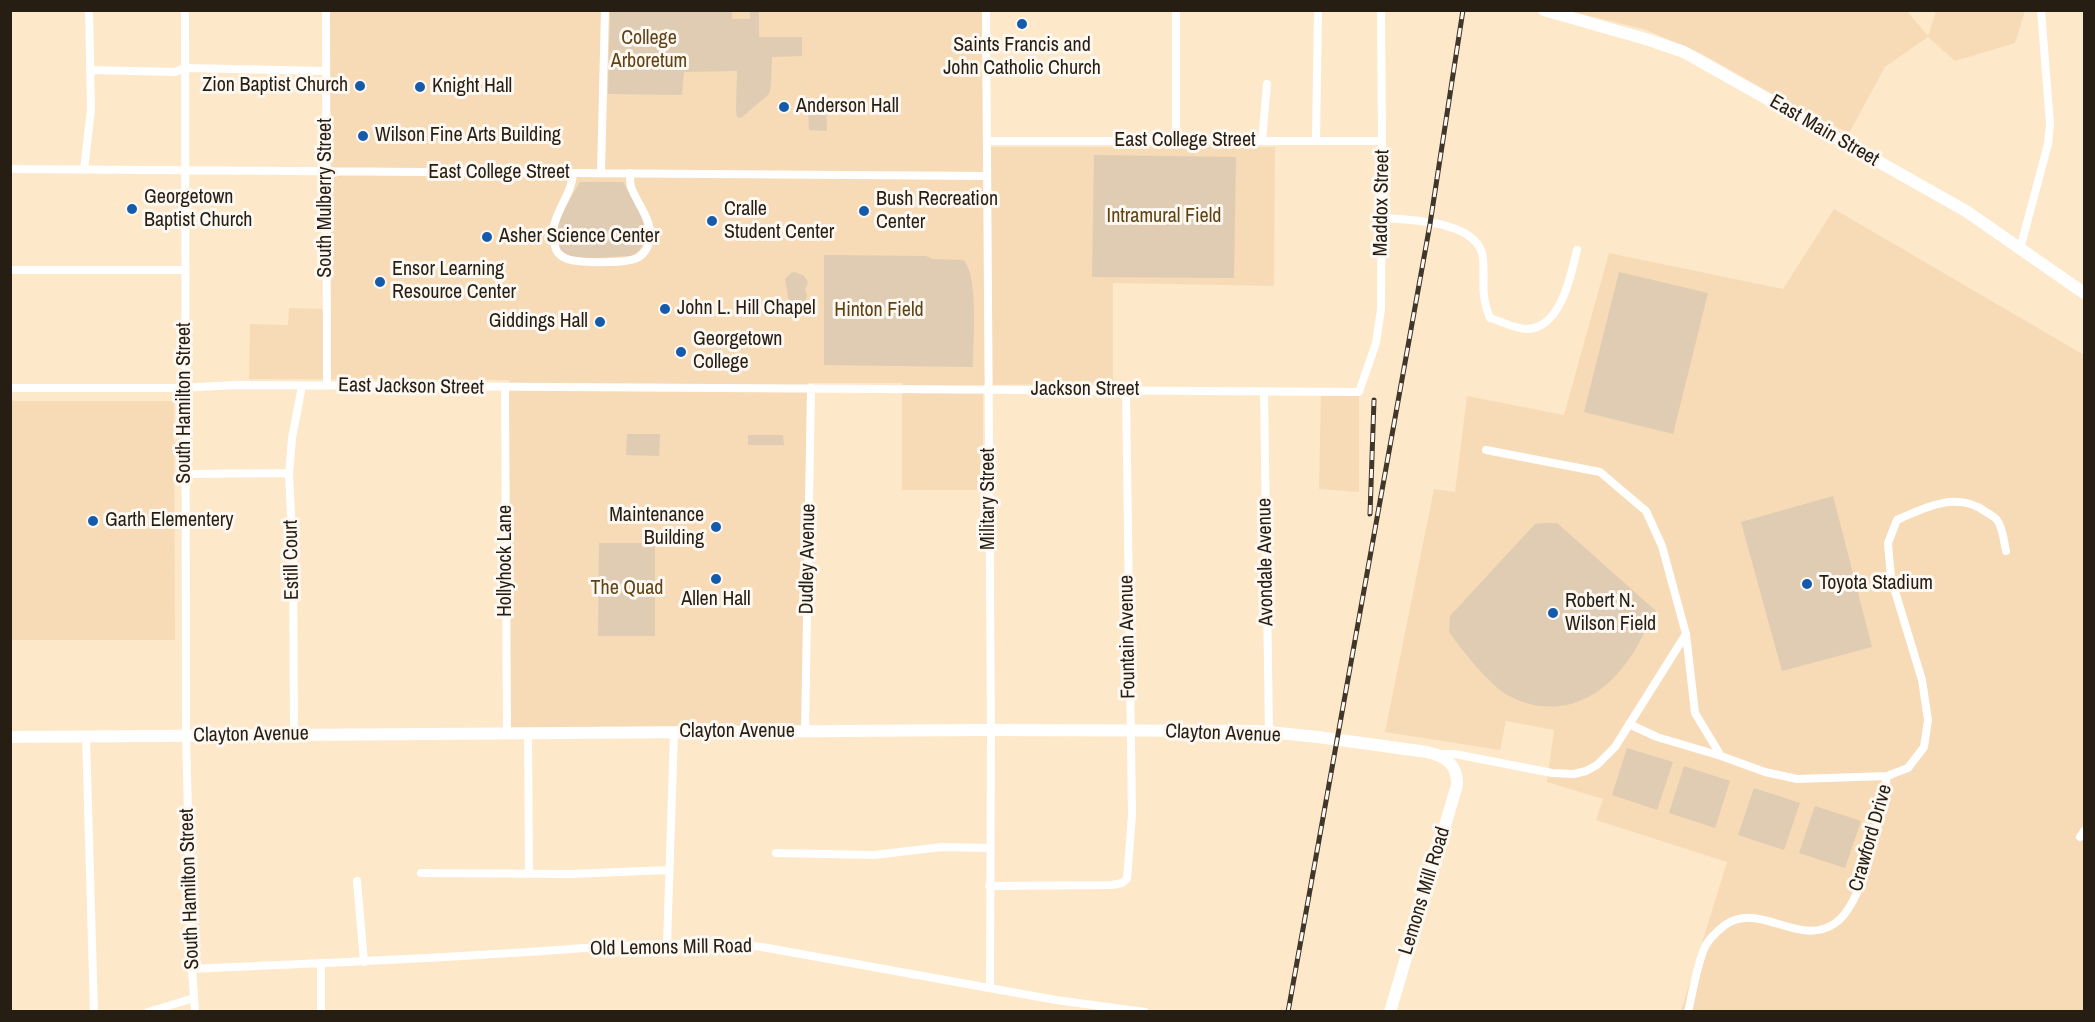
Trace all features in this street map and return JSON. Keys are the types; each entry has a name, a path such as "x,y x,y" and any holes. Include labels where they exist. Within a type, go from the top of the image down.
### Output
{"street":[{"path":"84,170 91,109 89,10"},
{"name":"South Hamilton Street","path":"185,10 186,736 195,1011"},
{"name":"South Mulberry Street","path":"326,10 327,386"},
{"path":"601,173 605,10"},
{"name":"Military Street","path":"986,10 990,988"},
{"path":"1176,10 1176,141"},
{"path":"1316,140 1317,10"},
{"name":"Maddox Street","path":"1359,392 1376,344 1381,309 1381,10"},
{"name":"East Main Street","path":"1544,10 1684,52 1966,211 2085,293"},
{"path":"2020,249 2048,144 2050,124 2041,10"},
{"path":"90,70 175,72 185,68 326,71"},
{"path":"1262,141 1267,84"},
{"name":"East College Street","path":"987,141 1382,141"},
{"name":"East College Street","path":"10,169 987,176"},
{"path":"573,173 572,185 553,227 558,253 565,258 579,261 627,261 639,257 650,240 650,228 630,186 630,173"},
{"path":"1381,218 1437,222 1466,234 1480,246 1483,257 1483,303 1490,318 1527,328 1542,324 1557,310 1568,286 1577,250"},
{"path":"10,270 184,270"},
{"name":"East Jackson Street","path":"10,388 302,386 811,388"},
{"name":"Estill Court","path":"294,735 290,473 292,438 302,386"},
{"name":"Hollyhock Lane","path":"505,388 507,733"},
{"name":"Jackson Street","path":"811,388 1359,392"},
{"name":"Dudley Avenue","path":"805,731 811,388"},
{"name":"Fountain Avenue","path":"989,886 1112,885 1125,882 1128,874 1132,815 1129,732 1126,390"},
{"name":"Avondale Avenue","path":"1264,392 1269,733"},
{"path":"1486,450 1600,472 1646,511 1662,546 1686,634 1695,713 1721,756"},
{"path":"185,474 290,473"},
{"name":"Crawford Drive","path":"1688,1011 1705,948 1714,933 1729,922 1744,917 1756,917 1811,932 1834,925 1849,910 1879,824 1887,776 1908,768 1924,747 1928,720 1922,680 1891,578 1888,543 1897,520 1926,507 1953,501 1969,502 1998,520 2006,551"},
{"path":"1436,754 1455,754 1552,773 1574,774 1586,771 1597,765 1615,747 1686,634"},
{"path":"1629,724 1657,737 1765,772 1797,779 1887,776"},
{"name":"Clayton Avenue","path":"10,737 990,729 1269,733 1318,737 1436,754"},
{"path":"667,945 674,732"},
{"path":"528,733 528,874"},
{"path":"86,737 94,1011"},
{"name":"Lemons Mill Road","path":"1390,1011 1453,804 1457,781 1455,770 1449,760 1436,754"},
{"path":"776,853 874,855 942,847 989,848"},
{"path":"421,873 528,874 668,870"},
{"path":"357,880 364,962"},
{"name":"Old Lemons Mill Road","path":"192,969 726,944 762,947 1056,1000 1145,1011"},
{"path":"321,964 321,1011"},
{"path":"148,1011 194,998"}],"shaded area":[{"name":"Georgetown College","path":"327,11 982,11 983,147 1275,147 1274,286 1113,283 1113,383 983,385 983,490 902,490 902,383 808,383 804,727 509,729 509,380 249,379 250,324 288,325 289,308 330,309"},
{"path":"1570,11 1907,11 1928,36 1936,11 2025,11 2015,43 1955,61 1928,37 1885,67 1849,133 1794,106 1704,55 1647,30"},
{"path":"1834,209 2084,355 2084,1011 1681,1011 1727,862 1596,820 1603,799 1547,782 1554,730 1506,721 1500,750 1385,732 1434,489 1455,492 1467,396 1564,415 1609,253 1783,289"},
{"path":"1321,392 1359,392 1359,492 1319,489"},
{"name":"Garth Elementery","path":"11,401 174,401 175,640 11,640"}],"green space":[{"name":"College Arboretum","path":"610,11 732,11 732,19 750,19 750,11 759,11 759,37 802,37 802,56 772,57 769,94 741,118 737,117 736,111 737,71 684,72 682,95 608,94"},
{"path":"826,99 827,131 809,130 808,101"},
{"name":"Intramural Field","path":"1094,155 1236,157 1234,278 1092,277"},
{"path":"580,182 623,182 639,211 645,231 645,240 632,256 582,258 563,252 556,234 563,212"},
{"name":"Hinton Field","path":"824,255 926,256 932,259 963,260 968,268 973,294 973,367 824,365"},
{"path":"795,272 804,276 808,282 805,302 796,305 789,302 785,279"},
{"path":"1619,272 1708,293 1673,434 1584,412"},
{"path":"627,434 660,434 659,456 626,455"},
{"path":"748,435 783,435 784,445 748,445"},
{"name":"Toyota Stadium","path":"1833,496 1872,647 1782,671 1741,522"},
{"name":"Robert N. Wilson Field","path":"1557,523 1656,611 1634,651 1614,677 1588,697 1558,706 1526,703 1509,696 1494,685 1477,667 1449,632 1450,616 1535,524"},
{"name":"The Quad","path":"599,543 655,543 655,636 598,636"},
{"path":"1627,748 1673,762 1657,810 1612,795"},
{"path":"1684,766 1730,781 1715,828 1669,813"},
{"path":"1754,788 1800,803 1784,850 1738,835"},
{"path":"1815,806 1861,821 1845,868 1799,853"}],"railway":[{"path":"1288,1012 1430,224 1463,10"},
{"path":"1370,514 1374,400"}],"place":[{"name":"Saints Francis and John Catholic Church","path":"1022,24"},
{"name":"Zion Baptist Church","path":"360,86"},
{"name":"Knight Hall","path":"420,87"},
{"name":"Anderson Hall","path":"784,107"},
{"name":"Wilson Fine Arts Building","path":"363,136"},
{"name":"Georgetown Baptist Church","path":"132,209"},
{"name":"Bush Recreation Center","path":"864,211"},
{"name":"Cralle Student Center","path":"712,221"},
{"name":"Asher Science Center","path":"487,237"},
{"name":"Ensor Learning Resource Center","path":"380,282"},
{"name":"John L. Hill Chapel","path":"665,309"},
{"name":"Giddings Hall","path":"600,322"},
{"name":"Georgetown College","path":"681,352"},
{"name":"Garth Elementery","path":"93,521"},
{"name":"Maintenance Building","path":"716,527"},
{"name":"Allen Hall","path":"716,579"},
{"name":"Toyota Stadium","path":"1807,584"},
{"name":"Robert N. Wilson Field","path":"1553,613"}]}
